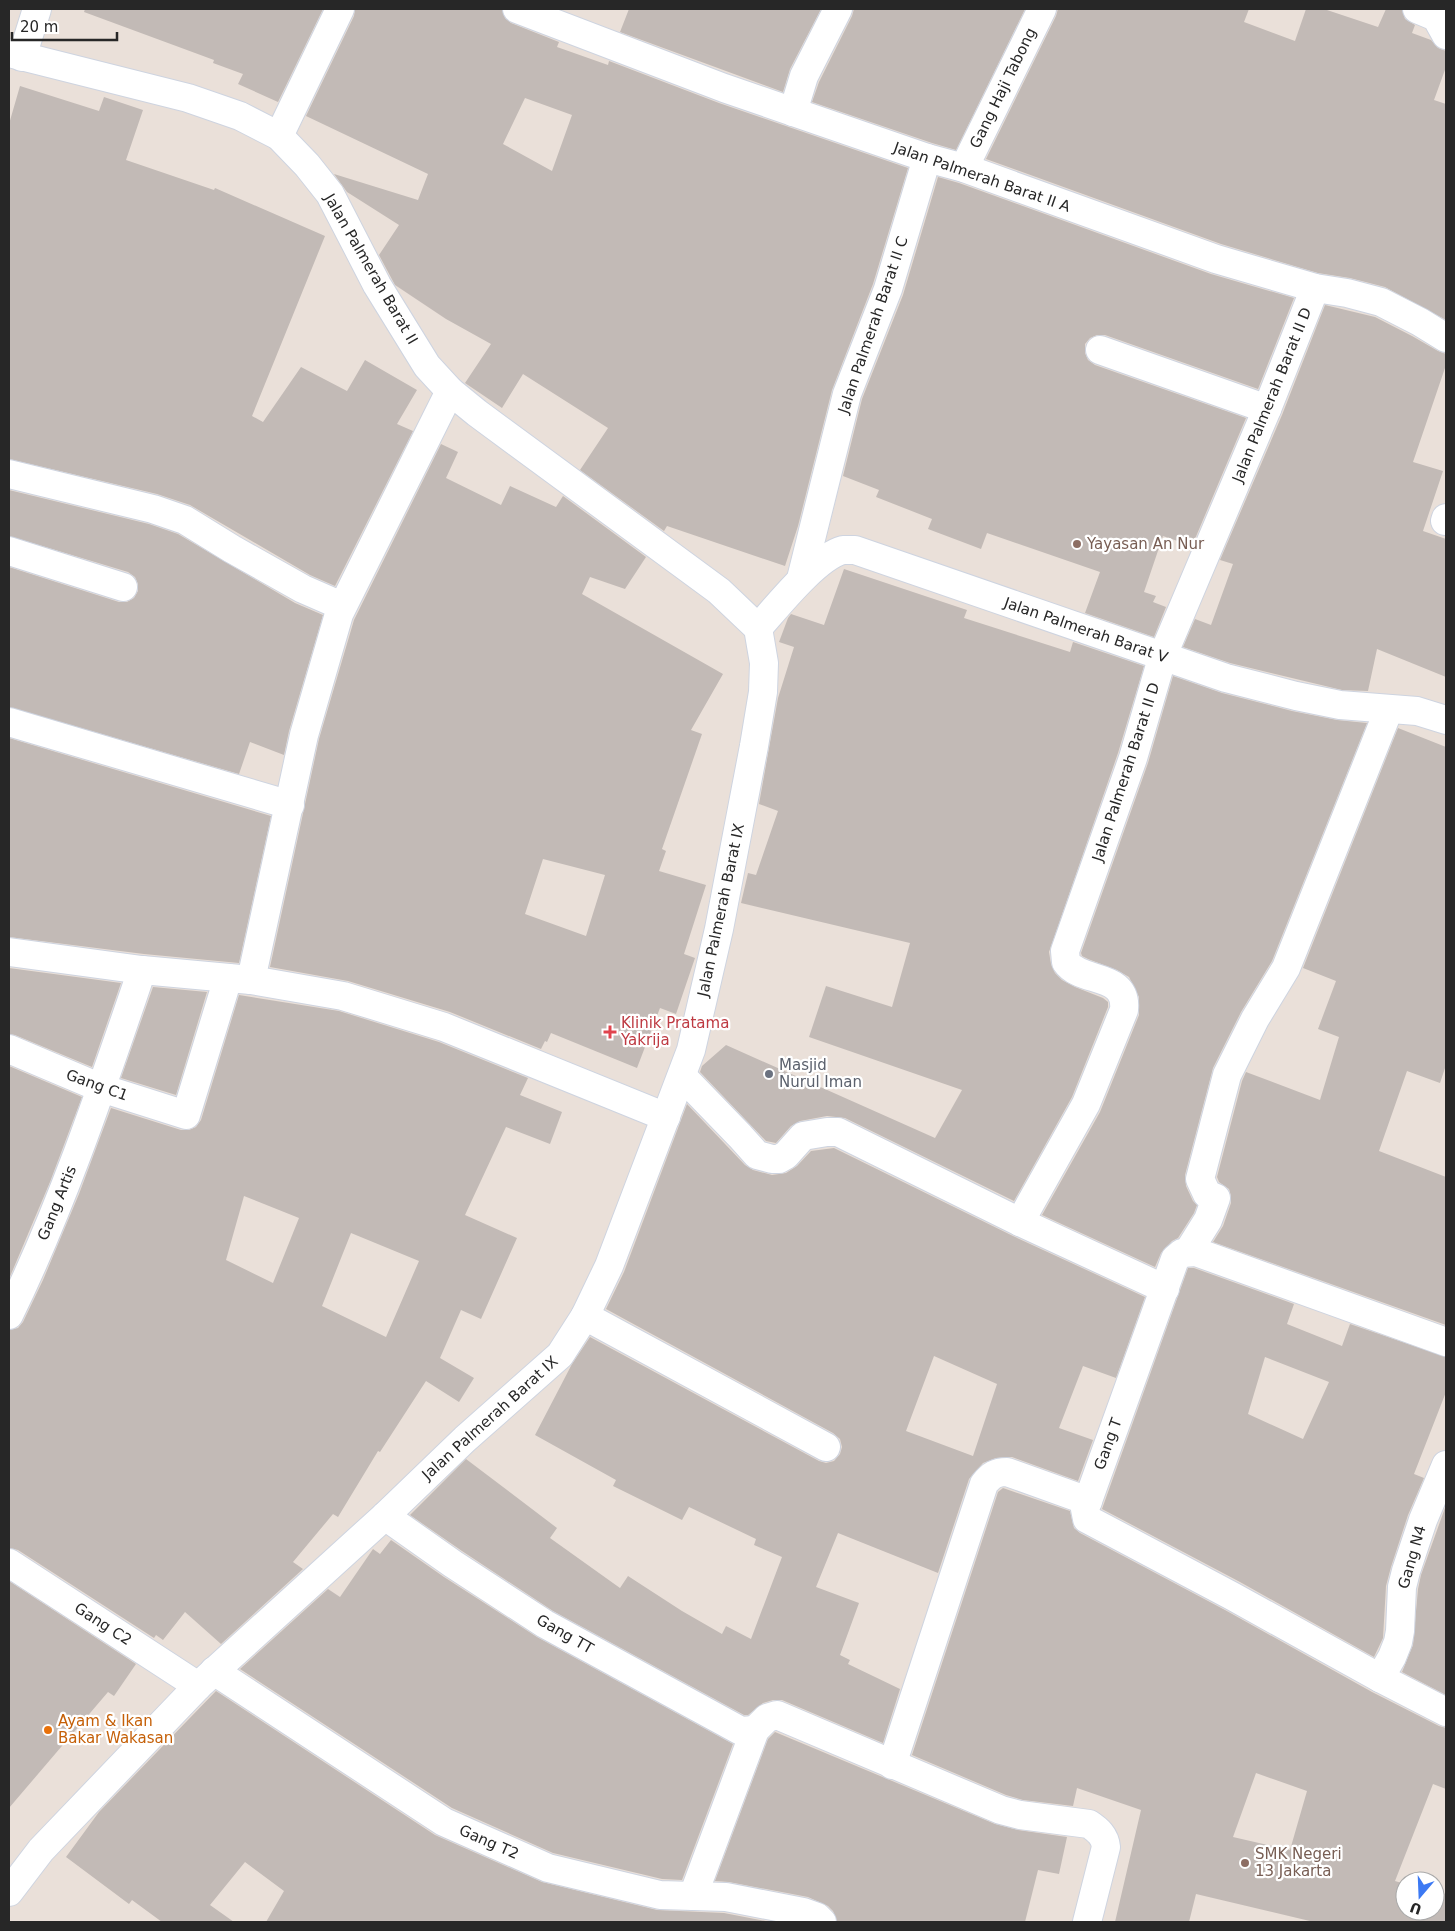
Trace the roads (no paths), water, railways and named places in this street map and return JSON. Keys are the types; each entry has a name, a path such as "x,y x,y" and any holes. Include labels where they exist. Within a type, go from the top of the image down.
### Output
{"street":[{"path":"16,55 37,9"},
{"path":"278,136 340,9"},
{"name":"Jalan Palmerah Barat II A","path":"517,9 793,112 927,158 964,168 1216,259 1315,288 1347,293 1381,302 1446,338"},
{"path":"793,112 804,76 838,9"},
{"name":"Gang Haji Tabong","path":"964,168 1042,9"},
{"path":"1417,9 1436,17 1446,35"},
{"name":"Jalan Palmerah Barat II","path":"16,55 188,98 240,116 278,136 307,164 330,194 387,301 427,366 450,391 476,414 720,591 758,628"},
{"name":"Jalan Palmerah Barat II C","path":"801,579 847,394 888,289 927,158"},
{"name":"Jalan Palmerah Barat II D","path":"1020,1222 1086,1104 1124,1010 1125,1000 1114,984 1072,970 1064,958 1133,758 1163,655 1267,409 1315,288"},
{"path":"1100,350 1267,409"},
{"path":"240,979 290,805 304,734 342,606 450,391"},
{"path":"9,474 153,509 185,520 210,534 232,550 303,589 342,606"},
{"name":"Jalan Palmerah Barat V","path":"758,628 801,579 828,558 842,550 855,550 1226,678 1296,696 1340,704 1417,711 1446,720"},
{"path":"9,551 123,588"},
{"name":"Jalan Palmerah Barat IX","path":"12,1883 41,1850 206,1679 385,1516 465,1438 560,1355 585,1316 609,1266 691,1050 719,929 763,692 764,662 758,628"},
{"name":"Gang T","path":"1088,1501 1165,1289 1174,1259 1188,1252 1208,1220 1216,1198 1207,1194 1200,1179 1228,1075 1255,1019 1286,968 1389,709"},
{"path":"9,722 290,805"},
{"path":"9,952 142,970 240,979 343,996 444,1027 666,1117"},
{"name":"Gang Artis","path":"9,1315 60,1198 102,1088 142,970"},
{"name":"Gang C1","path":"9,1049 102,1088 186,1115 240,979"},
{"path":"682,1076 756,1155 779,1159 786,1155 803,1136 838,1132 1020,1222 1165,1289"},
{"path":"1188,1252 1196,1252 1446,1342"},
{"path":"585,1316 826,1447"},
{"name":"Gang N4","path":"1380,1678 1392,1658 1399,1637 1402,1587 1406,1571 1422,1520 1446,1465"},
{"path":"892,1764 984,1484 997,1472 1007,1472 1088,1501 1085,1509 1086,1518 1446,1712"},
{"name":"Gang TT","path":"385,1516 453,1564 545,1624 741,1731 755,1730"},
{"name":"Gang C2","path":"9,1563 206,1679"},
{"name":"Gang T2","path":"206,1679 444,1822 548,1868 660,1895 726,1897 812,1917"},
{"path":"692,1896 755,1730 767,1718 777,1715 1002,1810 1020,1815 1089,1824 1105,1840 1106,1847 1088,1922"}],"place":[{"name":"Yayasan An Nur","path":"1077,544"},
{"name":"Klinik Pratama Yakrija","path":"610,1032"},
{"name":"Masjid Nurul Iman","path":"769,1074"},
{"name":"Ayam & Ikan Bakar Wakasan","path":"48,1730"},
{"name":"SMK Negeri 13 Jakarta","path":"1245,1863"}]}
